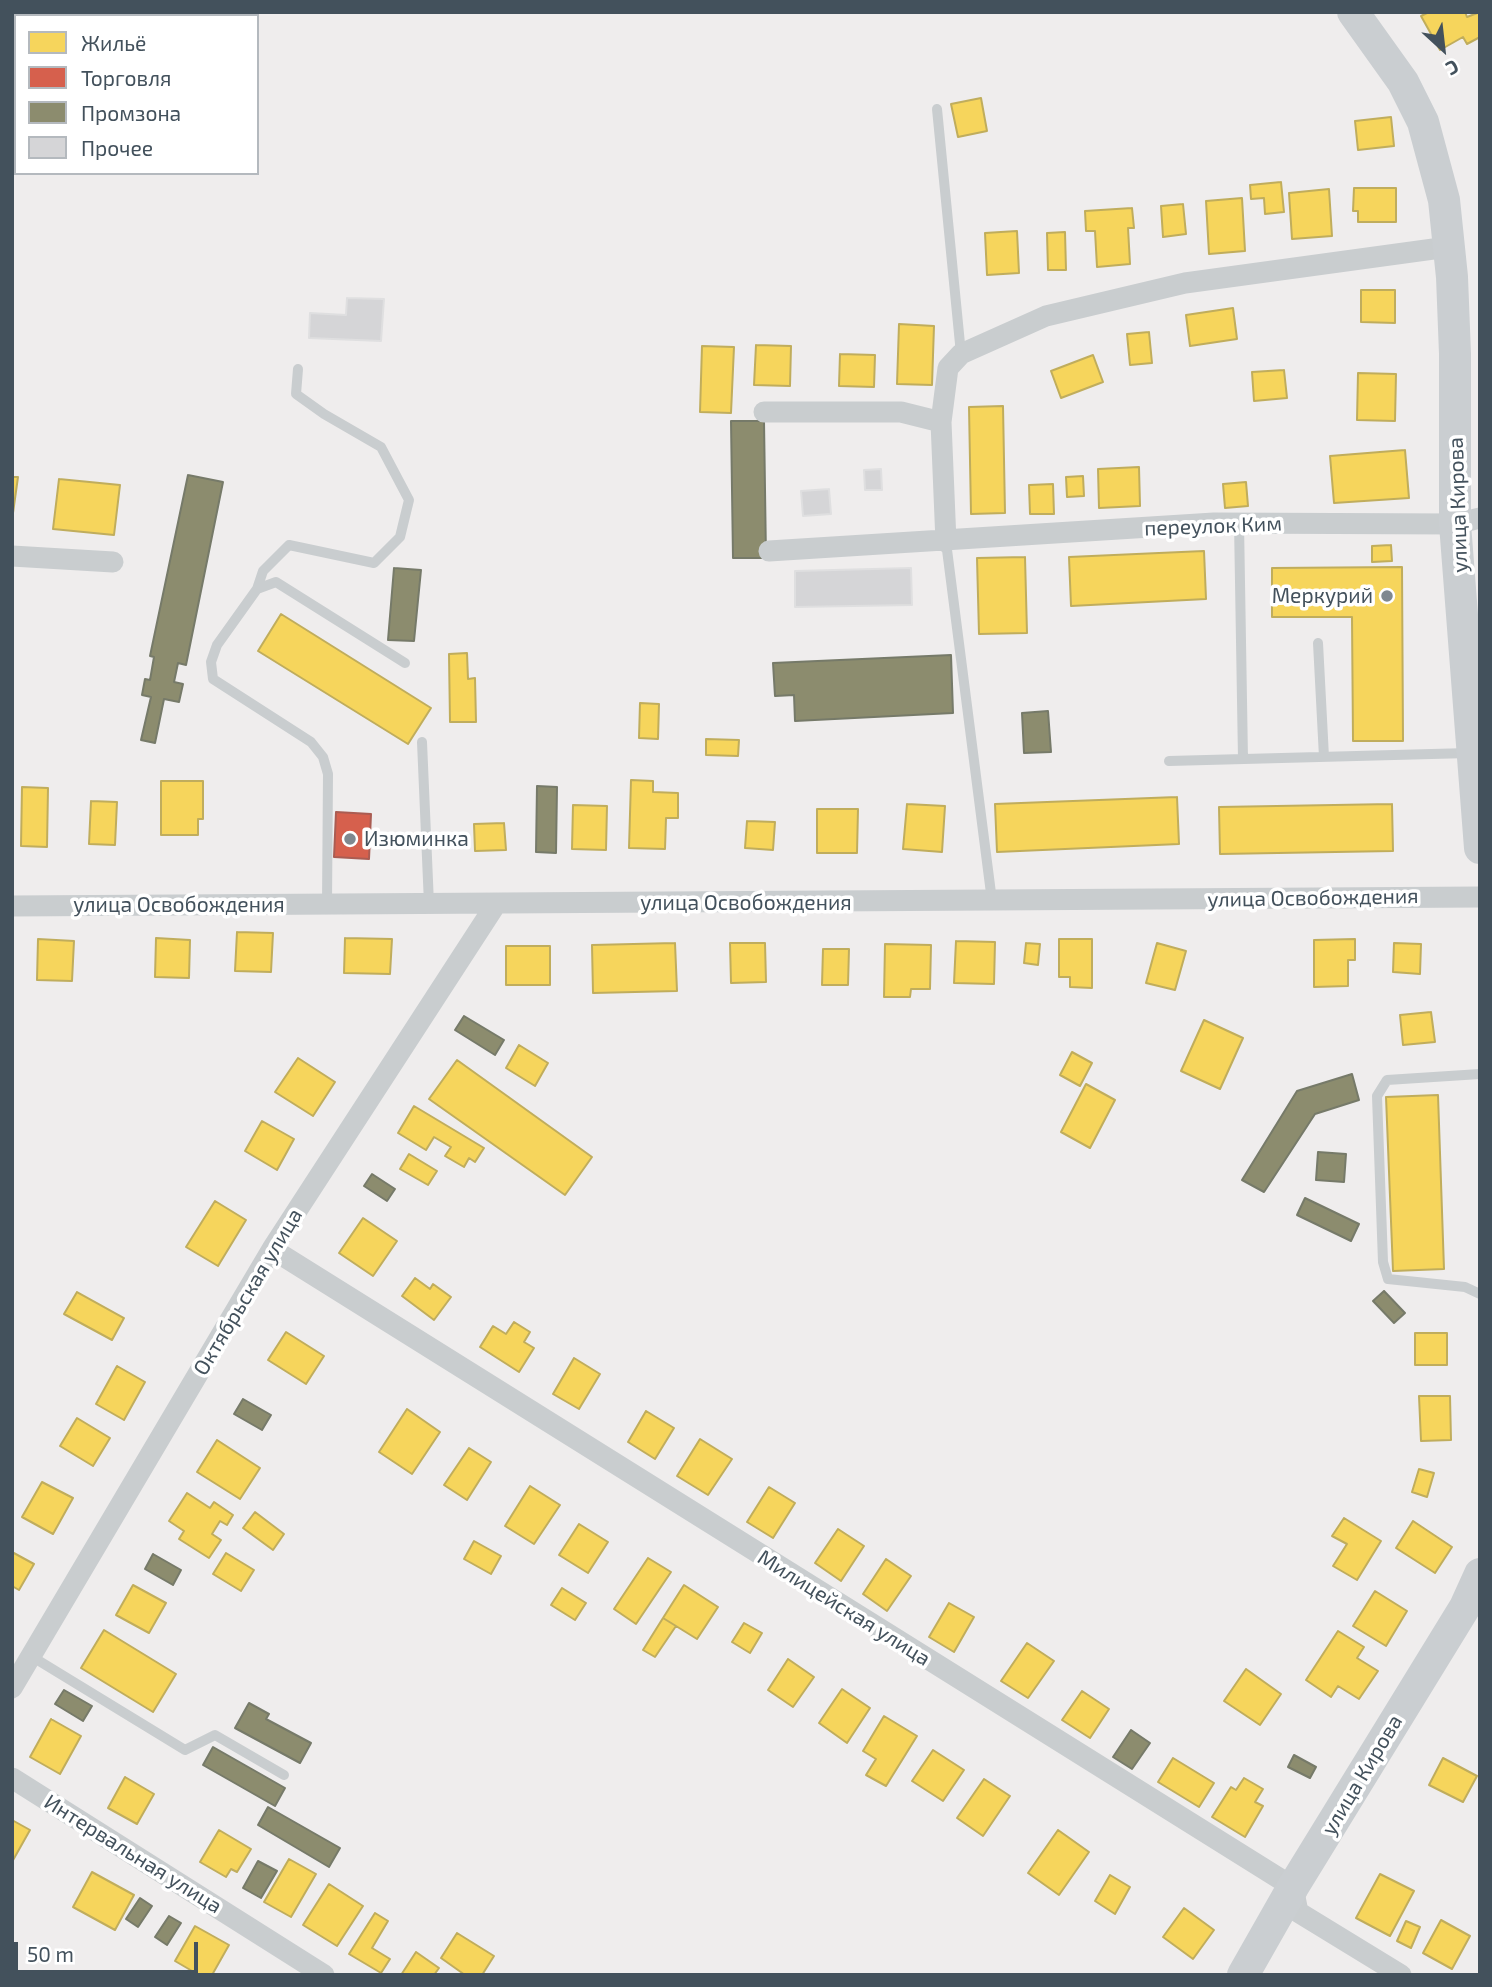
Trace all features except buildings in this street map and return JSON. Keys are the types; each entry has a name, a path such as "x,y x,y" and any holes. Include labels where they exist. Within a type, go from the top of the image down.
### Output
{"main road":[{"name":"улица Кирова","path":"1353,12 1404,82 1423,122 1438,174 1448,247 1468,521 1480,848"},
{"name":"улица Кирова","path":"1244,1975 1293,1887 1465,1607 1480,1574"}],"street":[{"path":"946,542 941,422 948,368 961,354 1046,316 1185,283 1448,247"},
{"path":"764,412 901,412 941,422"},
{"name":"переулок Ким","path":"769,551 1239,523 1468,521"},
{"path":"12,556 113,562"},
{"name":"улица Освобождения","path":"12,906 1480,897"},
{"name":"Октябрьская улица","path":"12,1688 272,1249 496,904"},
{"name":"Милицейская улица","path":"272,1249 1293,1887"},
{"name":"Интервальная улица","path":"12,1778 324,1975"},
{"path":"1293,1887 1298,1912 1401,1975"}],"lane":[{"path":"937,109 961,354"},
{"path":"298,369 296,394 324,414 381,447 409,500 400,537 374,563 289,545 263,571 257,589 217,645 211,662 213,680 311,742 323,757 328,774 327,905"},
{"path":"1239,523 1243,760"},
{"path":"946,542 992,901"},
{"path":"257,589 275,582 405,663"},
{"path":"1318,643 1324,757"},
{"path":"422,742 429,904"},
{"path":"1169,761 1475,753"},
{"path":"1480,1074 1387,1080 1377,1096 1383,1262 1388,1279 1465,1287 1480,1294"},
{"path":"31,1656 184,1750 215,1735 284,1775"}],"place":[{"name":"Меркурий","path":"1387,596"},
{"name":"Изюминка","path":"350,839"}]}
